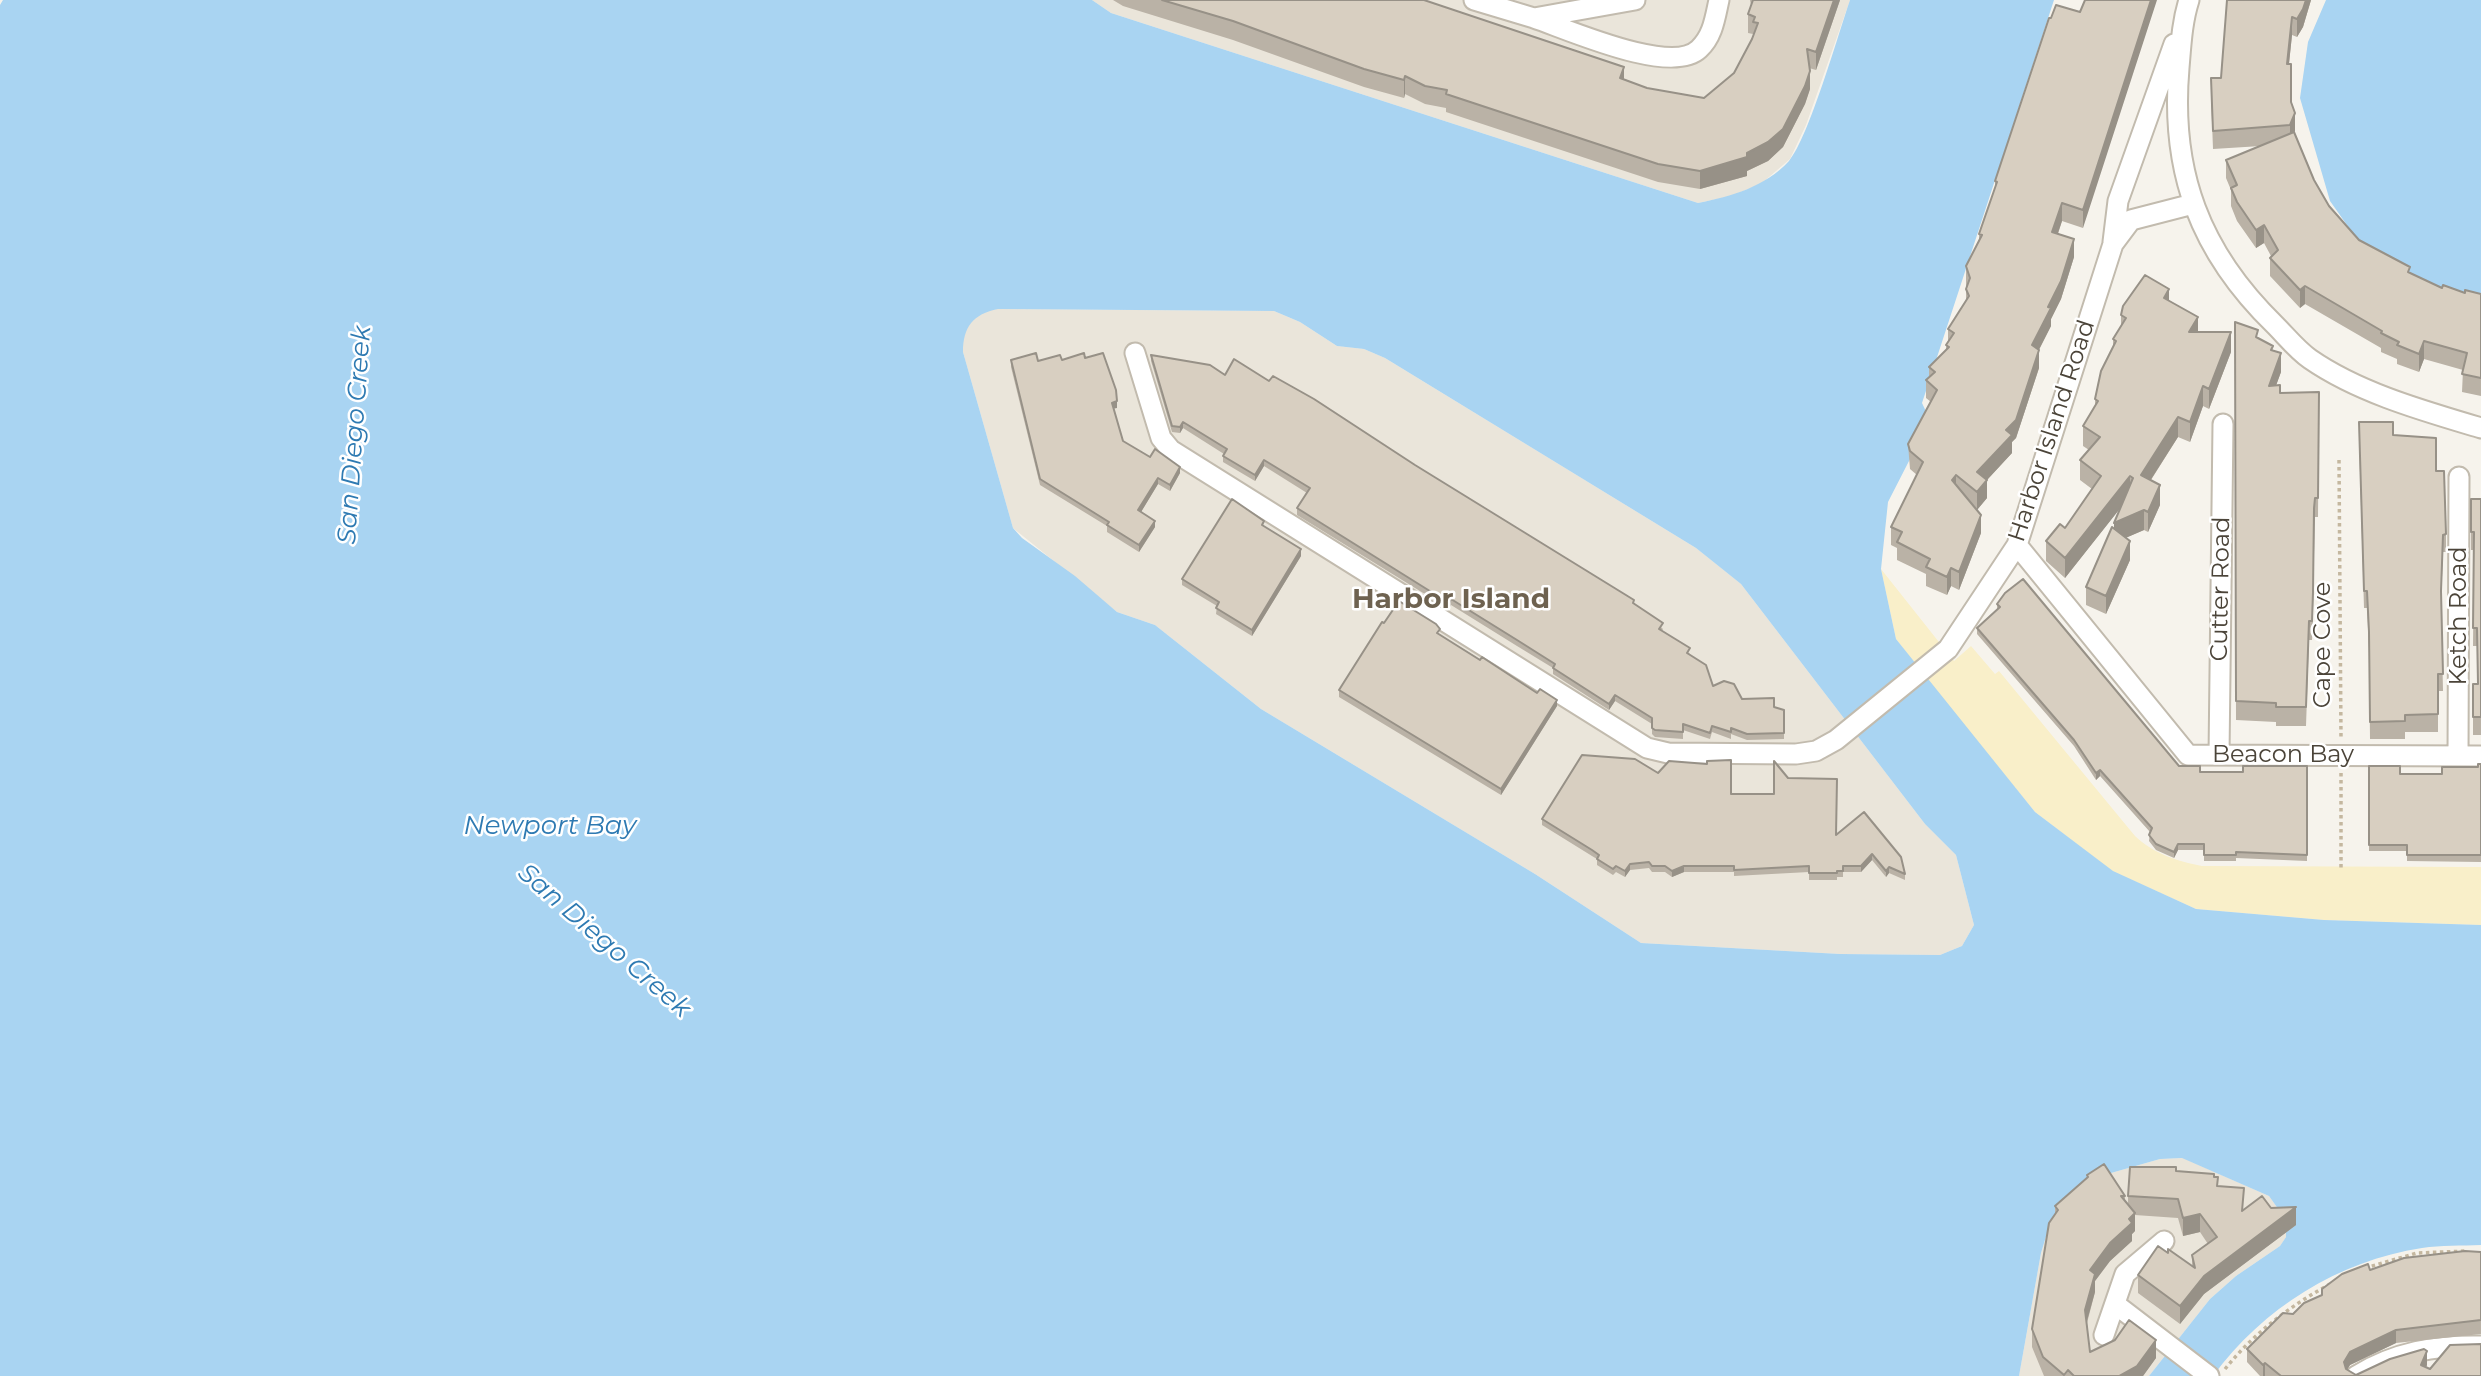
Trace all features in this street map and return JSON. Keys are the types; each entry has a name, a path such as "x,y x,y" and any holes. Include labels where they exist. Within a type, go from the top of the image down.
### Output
{"street":[{"path":"1474,0 1643,55 1673,58 1698,51 1712,32 1719,0"},
{"path":"1534,18 1629,4 1635,0"},
{"path":"2189,0 2183,20 2175,114 2193,204 2204,232 2249,300 2309,358 2396,402 2481,428"},
{"name":"Harbor Island Road","path":"1135,353 1161,438 1171,450 1647,748 1668,753 1796,754 1816,751 1836,740 1948,649 2017,545 2113,244 2118,201 2183,20"},
{"name":"Harbor Island Road","path":"2113,244 2131,220 2193,204"},
{"name":"Cutter Road","path":"2219,755 2223,424"},
{"name":"Ketch Road","path":"2458,755 2459,477"},
{"name":"Beacon Bay","path":"2017,545 2188,755 2481,755"},
{"path":"2104,1335 2125,1274 2164,1241"},
{"path":"2115,1304 2209,1376"},
{"path":"2356,1376 2400,1355 2443,1345 2481,1346"}],"path":[{"name":"Cape Cove","path":"2339,460 2341,871"},
{"path":"2357,1271 2417,1253 2469,1251"},
{"path":"2219,1376 2240,1350 2283,1313 2333,1282"}],"shaded area":[{"path":"1092,0 1850,0 1806,125 1790,159 1762,183 1732,196 1698,203 1111,13"},
{"name":"Harbor Island","path":"997,309 1274,311 1300,322 1337,346 1364,349 1385,358 1696,548 1741,584 1925,824 1956,855 1974,925 1962,946 1940,955 1840,954 1641,943 1535,874 1261,709 1155,625 1117,612 1013,528 963,352 963,337 969,323 982,312"},
{"path":"2183,1158 2269,1196 2286,1220 2286,1237 2280,1246 2236,1276 2210,1299 2149,1376 2019,1376 2041,1253 2048,1230 2097,1177 2160,1159"}],"sand":[{"path":"1881,569 1954,661 1971,646 1995,674 1999,671 2135,836 2150,848 2175,859 2202,866 2481,867 2481,925 2324,920 2196,909 2112,871 2035,812 1932,687 1896,639"}],"water":[{"name":"Newport Bay","path":"3,0 1092,0 1111,13 1698,203 1759,184 1789,161 1814,109 1850,0 2054,0 1922,403 1930,420 1888,502 1881,569 1896,639 2035,812 2113,871 2196,909 2324,920 2481,925 2481,1245 2429,1247 2391,1254 2332,1276 2305,1291 2255,1329 2213,1376 2149,1376 2210,1299 2236,1276 2280,1246 2286,1237 2286,1220 2269,1196 2182,1158 2160,1159 2097,1177 2048,1230 2041,1253 2019,1376 0,1376 0,5","holes":["998,309 1274,311 1300,322 1337,346 1364,349 1385,358 1696,548 1741,584 1925,824 1956,855 1974,925 1962,946 1940,955 1840,954 1641,943 1535,874 1261,709 1155,625 1117,612 1075,576 1022,538 1013,528 963,352 967,329 976,318"]},
{"path":"2326,0 2481,0 2481,300 2429,289 2366,252 2330,201 2300,98 2308,42"}],"building":[{"path":"1162,0 1424,0 1624,67 1620,78 1647,88 1704,98 1734,73 1752,39 1758,23 1753,22 1755,17 1748,14 1753,0 1834,0 1816,52 1807,49 1810,71 1783,129 1768,142 1747,153 1747,157 1700,171 1658,164 1446,94 1447,90 1425,86 1405,76 1404,80 1364,69 1233,21"},
{"path":"2085,0 2151,0 2083,210 2062,203 2052,232 2074,239 2061,281 2048,307 2051,308 2032,345 2039,350 2016,420 2006,430 2012,435 1977,472 1987,480 1977,492 1956,475 1952,480 1981,515 1959,572 1951,568 1947,577 1926,567 1930,559 1897,542 1902,532 1891,527 1923,462 1910,451 1908,444 1937,390 1926,380 1935,372 1929,367 1949,347 1946,345 1954,333 1948,329 1969,296 1966,289 1970,278 1966,266 1982,235 1979,234 1997,182 1995,181 2049,18 2056,5 2080,12"},
{"path":"2227,0 2306,0 2297,19 2292,17 2287,64 2291,64 2291,102 2295,113 2290,125 2213,131 2211,78 2221,78"},
{"path":"2294,132 2314,180 2329,206 2359,240 2410,267 2408,272 2442,288 2443,285 2465,293 2465,290 2481,294 2481,378 2462,374 2467,353 2424,341 2419,354 2397,345 2399,342 2381,333 2382,331 2305,286 2300,290 2270,258 2278,250 2264,225 2256,230 2237,202 2231,188 2237,185 2226,160"},
{"path":"2145,275 2169,289 2164,298 2198,317 2189,332 2231,332 2209,389 2203,386 2190,422 2178,417 2141,475 2160,485 2148,512 2144,510 2114,523 2133,478 2130,476 2065,558 2046,541 2060,524 2065,528 2101,476 2080,460 2100,437 2083,426 2098,401 2095,399 2101,371 2116,341 2113,339 2126,318 2121,315 2123,306"},
{"path":"2235,322 2258,330 2256,337 2273,346 2271,350 2281,353 2269,386 2280,385 2280,393 2319,392 2318,498 2315,498 2314,508 2312,621 2309,621 2306,707 2276,707 2276,703 2236,701"},
{"path":"1036,353 1038,361 1060,355 1062,360 1084,353 1085,358 1103,353 1116,390 1117,401 1112,403 1123,441 1150,457 1155,449 1180,467 1170,485 1158,478 1138,510 1155,521 1139,545 1107,525 1109,522 1040,479 1011,360"},
{"path":"1151,355 1210,365 1225,375 1234,359 1269,381 1273,376 1314,399 1415,465 1634,600 1633,603 1663,623 1659,629 1690,648 1687,653 1706,665 1713,686 1724,681 1734,684 1742,699 1774,698 1774,707 1784,710 1784,733 1747,734 1731,728 1731,732 1712,726 1710,733 1683,724 1683,732 1655,730 1652,728 1652,718 1615,695 1609,704 1553,668 1555,664 1517,640 1451,599 1449,603 1297,508 1310,488 1264,460 1255,475 1223,456 1227,449 1183,422 1180,427 1172,426"},
{"path":"2359,422 2393,422 2393,435 2436,438 2436,471 2444,471 2446,534 2443,535 2441,591 2443,674 2438,674 2438,714 2405,715 2405,721 2370,722 2369,632 2367,591 2364,591"},
{"path":"1232,499 1264,521 1262,525 1301,549 1252,630 1216,608 1219,602 1182,579"},
{"path":"2471,499 2481,499 2481,717 2473,717 2473,684 2478,684 2477,628 2473,628 2474,532 2471,532"},
{"path":"2112,527 2130,541 2106,596 2086,587"},
{"path":"2023,579 2179,766 2200,766 2200,772 2243,772 2243,766 2307,766 2307,855 2236,852 2236,855 2204,855 2204,844 2178,844 2174,852 2156,844 2149,835 2152,828 2100,770 2096,773 2074,740 1977,628 2000,607 1997,604 2005,593"},
{"path":"1399,601 1436,624 1440,629 1437,633 1480,660 1482,657 1537,693 1540,689 1557,700 1501,789 1339,690 1382,622 1384,623"},
{"path":"1582,755 1635,759 1658,773 1669,761 1707,764 1707,761 1731,760 1731,794 1774,794 1774,761 1788,778 1837,779 1836,835 1864,812 1901,857 1905,874 1889,867 1886,871 1872,854 1861,866 1843,866 1843,871 1837,873 1809,873 1809,866 1734,870 1734,866 1684,866 1672,871 1665,866 1652,866 1649,862 1630,864 1625,871 1616,866 1613,869 1597,859 1599,855 1592,850 1542,819"},
{"path":"2478,764 2481,764 2481,855 2407,855 2407,845 2369,845 2369,766 2400,766 2400,774 2442,774 2442,767 2478,767"},
{"path":"2104,1164 2125,1196 2121,1196 2135,1213 2129,1219 2132,1223 2110,1243 2090,1270 2095,1274 2085,1310 2090,1352 2115,1340 2129,1320 2156,1340 2137,1366 2119,1376 2074,1376 2068,1370 2064,1375 2043,1357 2032,1329 2049,1223 2058,1210 2055,1206 2088,1177 2087,1175"},
{"path":"2130,1167 2176,1167 2176,1171 2214,1174 2214,1177 2218,1177 2217,1186 2244,1188 2242,1211 2262,1196 2271,1208 2296,1207 2204,1276 2180,1306 2138,1275 2158,1246 2168,1253 2168,1249 2195,1268 2192,1255 2217,1237 2200,1214 2183,1218 2178,1199 2128,1196"},
{"path":"2465,1251 2481,1252 2481,1320 2396,1330 2350,1352 2344,1362 2346,1369 2356,1375 2390,1359 2424,1349 2427,1351 2421,1365 2430,1369 2450,1345 2481,1344 2481,1376 2281,1376 2265,1363 2263,1365 2247,1349 2283,1313 2293,1314 2304,1303 2322,1295 2322,1289 2342,1274 2368,1264 2370,1270 2404,1258"}],"district":[{"name":"Harbor Island","path":"1451,600"}],"water label":[{"name":"San Diego Creek","path":"355,435"},
{"name":"San Diego Creek","path":"604,941"}]}
